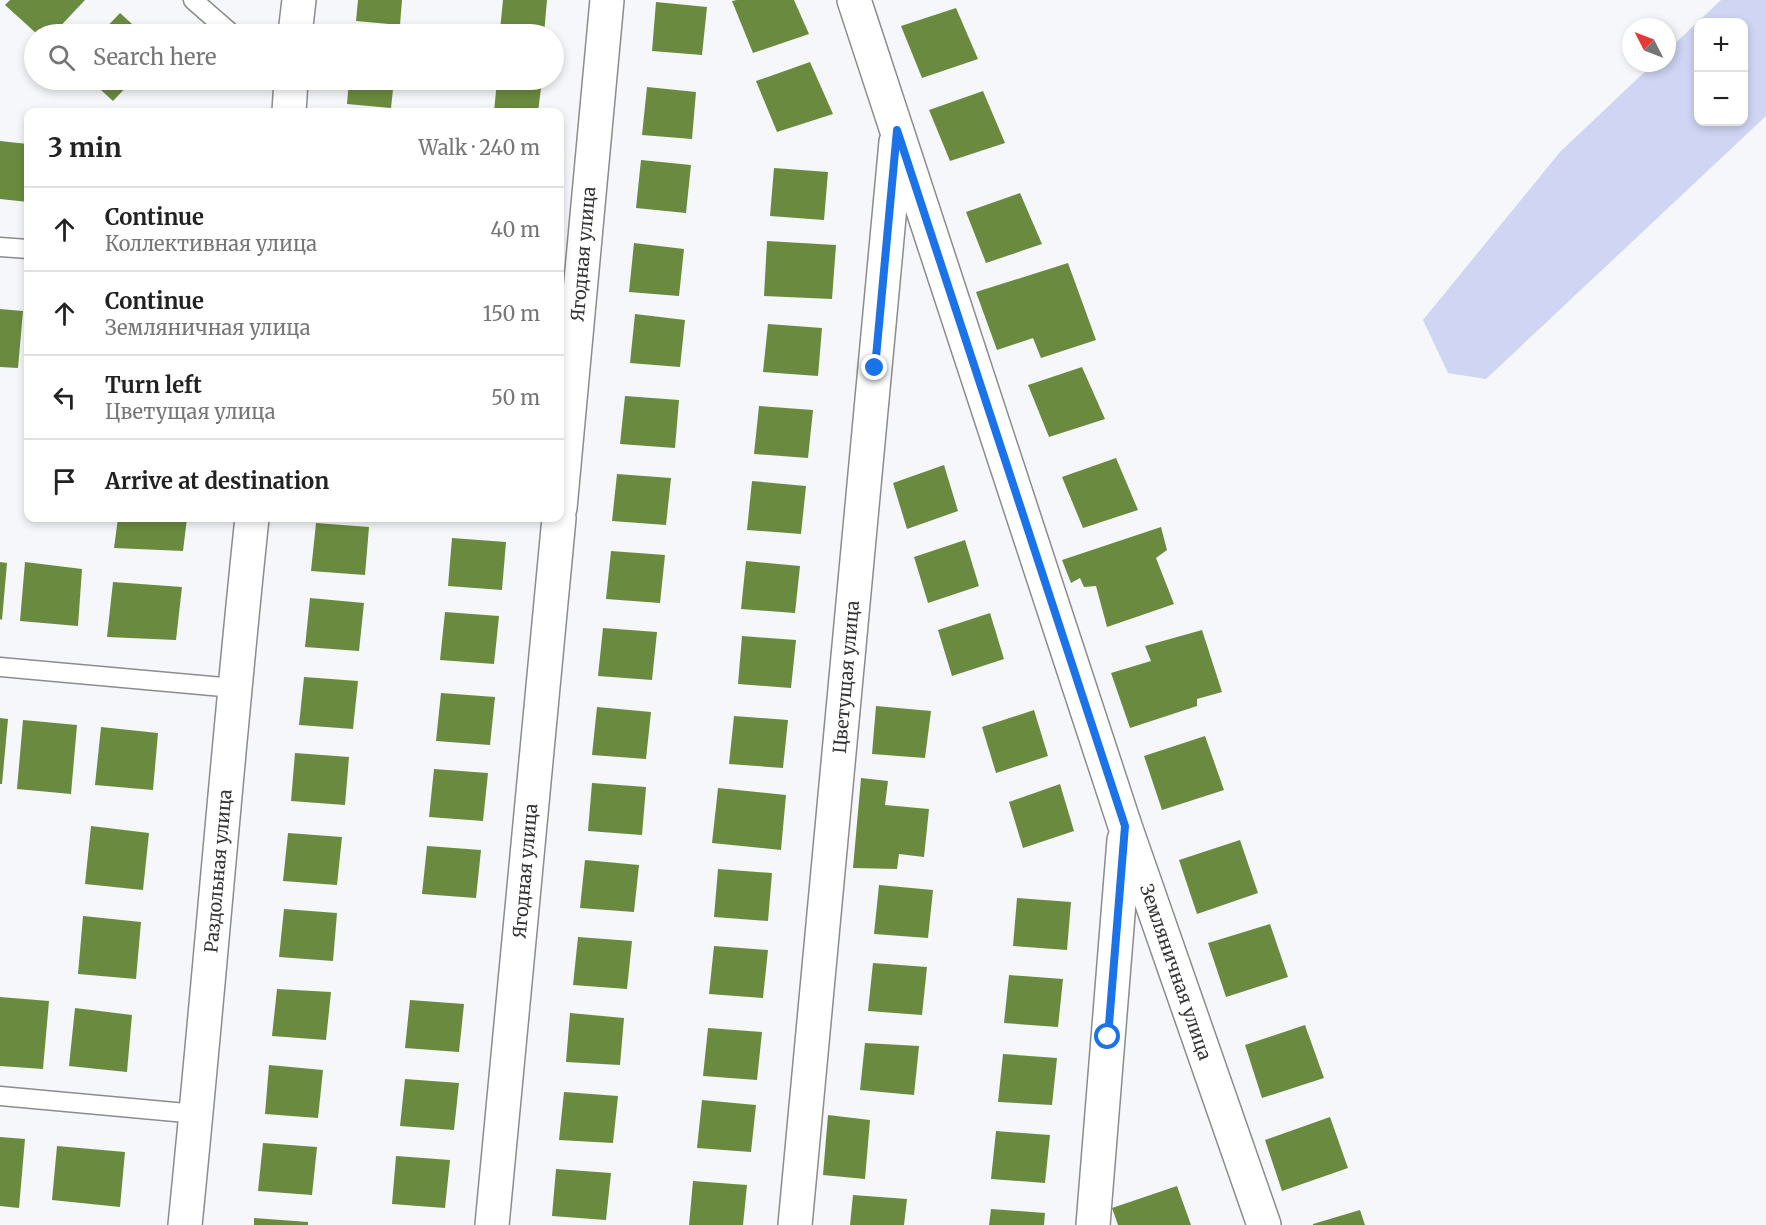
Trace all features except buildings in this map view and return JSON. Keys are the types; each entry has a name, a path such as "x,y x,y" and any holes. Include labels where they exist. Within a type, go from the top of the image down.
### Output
{"street":[{"path":"296,24 299,0"},
{"name":"Ягодная улица","path":"564,465 607,0"},
{"name":"Земляничная улица","path":"854,0 1125,826 1264,1225"},
{"name":"Цветущая улица","path":"795,1225 897,130"},
{"name":"Раздольная улица","path":"185,1225 234,688 252,522"},
{"name":"Ягодная улица","path":"492,1225 559,522"},
{"path":"1094,1225 1125,826"}],"lane":[{"path":"193,0 221,24"},
{"path":"0,247 24,249"},
{"path":"0,667 234,688"},
{"path":"0,1096 196,1114"}],"shaded area":[{"path":"1721,0 1766,0 1766,116 1486,379 1448,373 1423,320 1560,152 1644,72 1676,72 1676,42 1694,26 1694,126 1748,126 1748,18 1702,18"}],"route":[{"path":"875,368 897,130 1125,826 1108,1037"}]}
